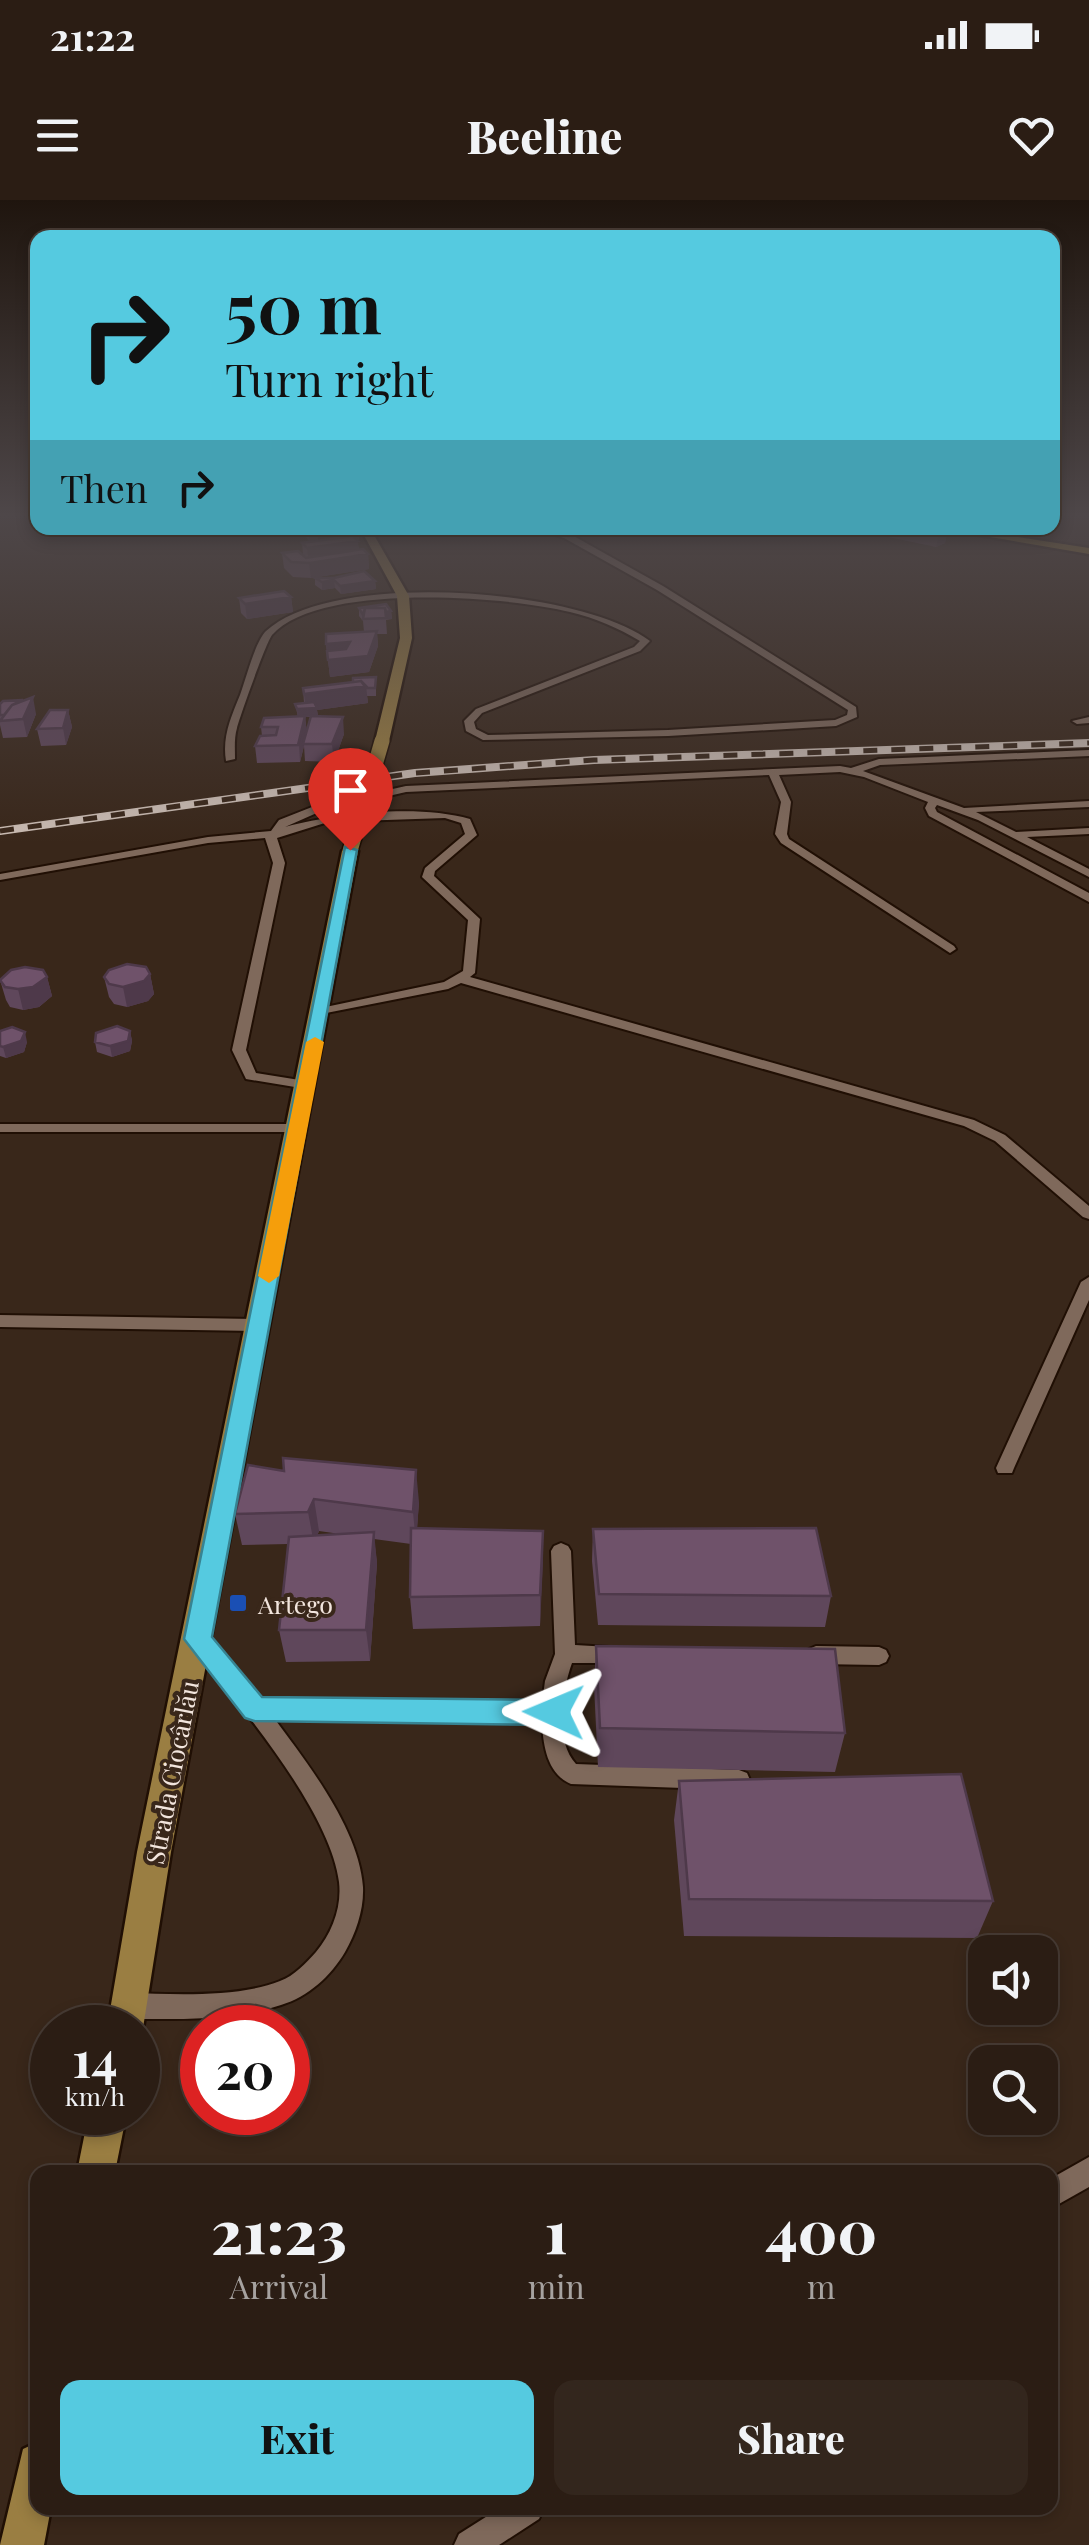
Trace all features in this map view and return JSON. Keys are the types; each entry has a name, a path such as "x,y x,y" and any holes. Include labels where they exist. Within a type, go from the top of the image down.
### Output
{"main road":[{"name":"Strada Ciocârlău","path":"129,2005 154,1852 299,1128 350,850 382,740 406,638 405,623"},
{"path":"97,2165 103,2135"},
{"path":"21,2545 30,2502"}],"lane":[{"path":"230,759 232,731 267,635 277,623"},
{"path":"610,623 646,641 637,650 479,712 470,721 471,731 486,738 668,734 836,722 852,717 853,709 717,623"},
{"path":"1076,720 1089,720"},
{"path":"273,834 283,822 316,808 406,789 854,771 879,762 1089,754"},
{"path":"854,771 958,809 1089,874"},
{"path":"773,772 786,802 780,834 785,840 950,949"},
{"path":"934,801 933,814 1089,898"},
{"path":"958,809 1089,804"},
{"path":"0,878 208,840 273,834 328,819 445,816 466,821 471,835 429,870 428,877 474,919 469,973 462,980"},
{"path":"1015,834 1089,831"},
{"path":"273,834 279,864 239,1050 252,1076 307,1084"},
{"path":"320,1012 462,980 969,1123 1000,1138 1089,1214"},
{"path":"0,1128 299,1128"},
{"path":"1005,1468 1089,1282"},
{"path":"0,1321 259,1324"},
{"path":"561,1552 565,1654 558,1667 555,1756 571,1774 755,1781"},
{"path":"160,2010 284,1992 319,1968 343,1935 351,1881 329,1820 254,1709 198,1639"},
{"path":"565,1654 644,1654"},
{"path":"801,1655 880,1656"},
{"path":"254,1709 554,1712"},
{"path":"1058,2191 1085,2179"},
{"path":"470,2545 517,2515"}],"building":[{"path":"377,631 368,656 328,660 327,651 346,649 350,642 326,644 326,634"},
{"path":"376,677 375,688 366,688 361,681 353,682 353,678"},
{"path":"361,681 366,686 304,694 303,688"},
{"path":"33,697 23,719 0,721 12,705"},
{"path":"23,700 4,715 0,715 3,701"},
{"path":"314,702 317,708 297,709 295,704"},
{"path":"50,710 68,710 63,728 37,729"},
{"path":"305,716 298,745 255,746 260,736 276,735 278,727 261,727 264,718"},
{"path":"311,716 343,717 332,744 303,744"},
{"path":"127,964 146,967 150,974 144,981 123,987 109,984 104,977 109,970"},
{"path":"11,970 43,970 47,977 33,987 5,987 0,980"},
{"path":"117,1026 130,1031 128,1041 110,1046 95,1042 96,1033"},
{"path":"12,1027 25,1032 21,1041 0,1046 0,1031"},
{"path":"283,1458 416,1470 413,1512 314,1499 308,1512 235,1514 248,1465 284,1471"},
{"path":"411,1528 543,1531 540,1595 410,1597"},
{"path":"816,1528 831,1596 599,1594 593,1529"},
{"path":"374,1532 366,1630 279,1630 289,1537"},
{"path":"596,1646 835,1649 845,1733 600,1728"},
{"path":"961,1774 993,1901 689,1899 679,1781"}],"railway":[{"path":"0,831 415,773 594,760 1089,743"}],"slow traffic":[{"path":"269,1276 315,1042"}],"place":[{"name":"Artego","path":"238,1603"}],"route":[{"path":"350,850 198,1639 254,1709 554,1712"}]}
